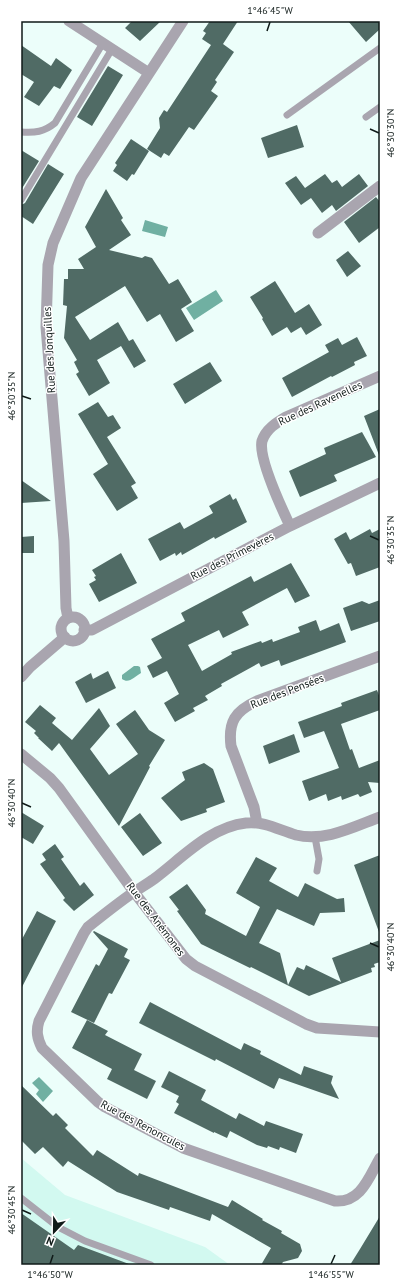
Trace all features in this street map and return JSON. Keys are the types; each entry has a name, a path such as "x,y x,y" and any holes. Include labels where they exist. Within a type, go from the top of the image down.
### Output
{"street":[{"path":"69,21 149,73"},
{"name":"Rue des Jonquilles","path":"68,618 66,608 64,541 46,327 48,265 53,243 81,178 183,21"},
{"path":"318,233 380,186"},
{"name":"Rue des Ravenelles","path":"290,526 263,462 261,450 262,440 267,431 273,424 286,417 380,376"},
{"name":"Rue des Primevères","path":"84,630 92,630 290,526 380,483"},
{"path":"68,618 75,618 83,624 84,630 82,636 72,641 62,634 61,627 68,618"},
{"path":"21,677 30,667 65,637"},
{"name":"Rue des Pensées","path":"257,823 254,807 231,746 231,725 236,716 243,709 257,701 380,656"},
{"name":"Rue des Anémones","path":"21,754 50,778 59,788 134,892 186,959 195,966 306,1024 317,1028 380,1032"},
{"path":"257,823 296,835 315,837 338,833 380,817"},
{"name":"Rue des Renoncules","path":"257,823 233,825 207,838 88,928 84,933 39,1021 37,1038 42,1048 105,1107 183,1148 335,1201 341,1201 356,1196 361,1191 380,1158"}],"lane":[{"path":"21,132 37,133 49,129 56,123 103,43"},
{"path":"287,115 380,48"},
{"path":"21,200 112,49"},
{"path":"366,117 380,107"},
{"path":"315,837 319,859 317,871"},
{"path":"21,1198 58,1227 85,1242 150,1265"}],"shaded area":[{"path":"145,220 168,227 165,237 142,231"},
{"path":"216,290 223,301 194,320 186,308"},
{"path":"134,666 140,667 141,673 127,681 122,679 122,675"},
{"path":"39,1077 53,1091 43,1102 36,1094 39,1090 32,1083"},
{"path":"21,1158 65,1195 205,1247 230,1265 21,1265"}],"building":[{"path":"132,21 161,21 140,41 125,28"},
{"path":"210,21 238,21 223,44 234,52 215,80 217,82 211,91 218,96 194,130 189,127 169,156 164,153 161,158 147,149 160,128 159,118 164,110 167,112 211,45 202,39 206,33 203,31"},
{"path":"348,21 380,21 380,29 366,42"},
{"path":"21,45 51,66 56,58 72,70 60,89 54,86 39,106 24,97 34,82 21,74"},
{"path":"108,66 123,75 92,126 77,117"},
{"path":"297,125 304,147 268,158 261,138"},
{"path":"131,139 149,151 134,175 132,174 127,181 113,171 117,165 115,163"},
{"path":"21,150 39,161 21,190"},
{"path":"48,164 64,174 33,224 21,216 21,205 25,203"},
{"path":"325,174 332,183 337,180 342,187 359,174 368,186 336,211 332,205 322,213 311,198 301,205 285,183 296,176 305,188"},
{"path":"106,189 123,218 121,220 131,235 109,250 142,258 145,256 152,258 169,284 178,279 192,302 181,309 194,331 176,342 160,314 147,322 125,286 75,317 90,340 118,322 129,341 133,339 146,361 134,368 121,346 97,360 110,383 89,396 76,374 79,372 74,362 77,360 64,338 67,306 63,305 64,279 68,279 68,269 84,269 78,259 96,247 85,227"},
{"path":"376,197 380,202 380,227 359,243 344,222"},
{"path":"348,251 361,266 347,277 336,260"},
{"path":"275,281 295,313 309,304 322,325 306,335 301,327 291,333 287,327 272,336 250,297"},
{"path":"357,337 367,356 354,362 355,365 292,397 282,378 329,352 325,345 338,338 342,345"},
{"path":"210,362 222,381 185,404 173,384"},
{"path":"98,402 108,417 113,415 121,428 107,437 136,483 131,486 138,498 117,511 93,474 108,464 78,414"},
{"path":"380,409 380,454 379,455 364,416"},
{"path":"362,432 376,457 334,475 337,481 300,497 289,471 326,454 324,448"},
{"path":"21,480 51,501 21,503"},
{"path":"230,494 233,500 236,498 247,522 215,539 214,537 182,555 181,552 176,556 175,553 160,561 148,539 180,522 184,529 213,513 209,506"},
{"path":"370,529 372,533 380,529 380,567 356,576 351,563 348,564 334,539 346,532 350,540"},
{"path":"34,536 34,553 21,553 21,537"},
{"path":"121,553 137,583 99,602 89,584 96,580 94,577 96,576 92,570"},
{"path":"291,563 310,596 295,603 287,588 242,612 249,625 223,638 219,630 188,645 202,671 232,654 231,652 261,641 262,643 272,639 273,642 300,632 298,627 316,620 320,631 339,623 346,642 281,666 279,660 261,667 259,663 221,684 222,686 205,696 208,700 193,708 195,711 175,722 164,703 179,694 167,671 153,678 147,666 162,658 151,639 185,621 181,613 251,576 254,582"},
{"path":"380,600 380,621 351,631 343,608 362,601 369,604"},
{"path":"108,671 116,688 86,703 75,682 91,673 93,679"},
{"path":"377,690 380,698 380,710 341,724 350,750 352,749 359,768 380,760 380,783 368,782 372,792 360,797 358,794 342,800 341,796 328,801 326,794 309,801 302,781 339,768 324,731 304,738 298,722 342,706 341,703"},
{"path":"40,705 56,718 52,723 72,740 99,708 110,726 90,749 109,775 138,754 116,724 135,710 149,730 165,740 149,766 150,767 119,826 59,743 52,751 34,733 36,731 25,722"},
{"path":"294,734 300,752 269,764 263,746"},
{"path":"204,763 213,769 225,802 206,809 207,812 181,821 161,798 185,780 182,772"},
{"path":"21,812 44,826 33,844 21,837"},
{"path":"140,813 162,843 143,856 121,827"},
{"path":"55,844 64,857 61,859 80,886 84,882 94,895 74,911 63,900 65,898 40,864 46,860 42,854"},
{"path":"380,855 380,932 379,932 354,865"},
{"path":"256,857 277,868 269,881 298,897 305,883 337,899 344,898 345,912 320,913 314,926 277,909 259,943 280,953 288,985 297,967 304,970 306,965 341,982 332,958 380,940 380,962 374,964 375,967 371,968 372,972 309,996 201,944 177,911 179,910 169,897 187,884 206,910 205,914 246,936 260,907 236,893"},
{"path":"37,911 56,921 21,989 21,941"},
{"path":"94,931 128,949 124,957 130,960 112,994 109,993 94,1023 71,1012 96,964 99,966 108,949 93,932"},
{"path":"150,1002 241,1050 244,1043 261,1051 260,1054 301,1075 304,1066 333,1076 331,1083 339,1099 279,1078 274,1089 216,1059 215,1061 139,1023"},
{"path":"87,1020 108,1031 105,1035 142,1054 134,1070 156,1081 147,1099 107,1079 112,1069 72,1048"},
{"path":"169,1071 206,1090 201,1100 236,1119 239,1113 264,1126 266,1121 303,1134 296,1153 280,1147 279,1150 268,1146 267,1148 257,1145 230,1131 227,1138 174,1113 179,1104 176,1102 179,1096 161,1087"},
{"path":"21,1085 53,1116 56,1113 68,1125 65,1128 93,1156 97,1150 138,1176 139,1173 228,1207 232,1200 300,1244 302,1251 298,1258 283,1262 281,1265 261,1265 271,1248 212,1214 210,1221 170,1207 169,1210 117,1192 68,1161 63,1167 43,1147 35,1154 21,1140"},
{"path":"21,1213 74,1250 78,1245 129,1265 21,1265"},
{"path":"380,1216 380,1265 350,1265 360,1249"}]}
